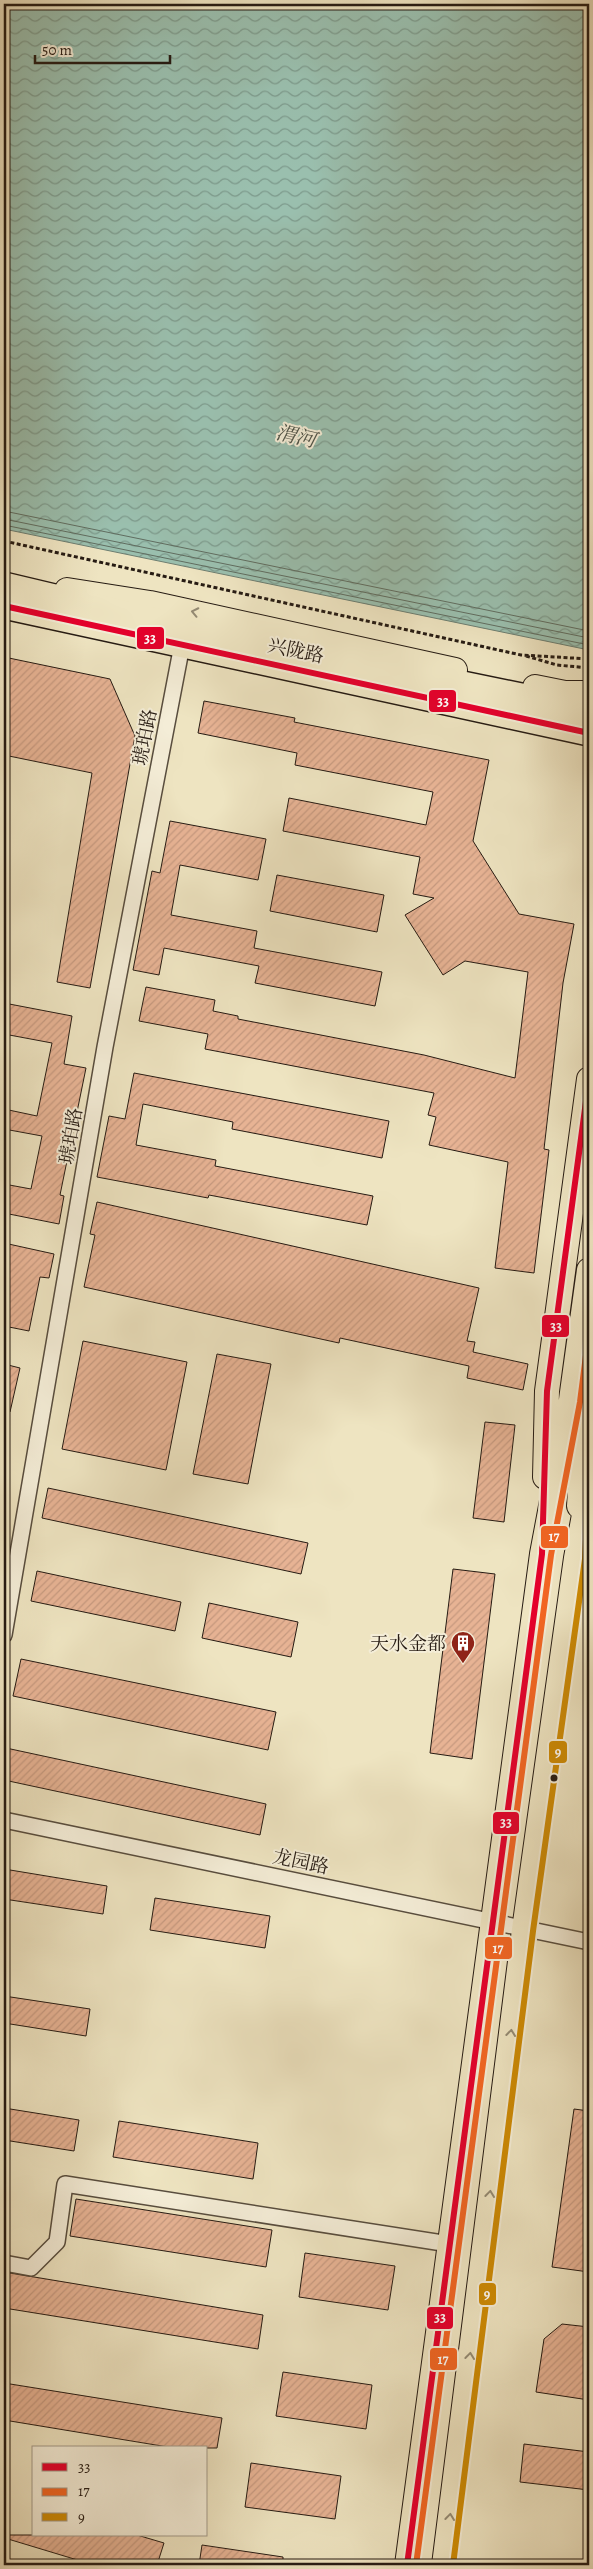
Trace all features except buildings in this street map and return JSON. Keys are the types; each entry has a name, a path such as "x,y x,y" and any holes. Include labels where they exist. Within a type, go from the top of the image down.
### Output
{"highway":[{"name":"兴陇路","path":"4,585 147,619 589,710"},
{"name":"兴陇路","path":"4,606 589,733"}],"main road":[{"path":"4,580 150,603 514,684 565,693 589,692"},
{"path":"542,1554 547,1390 589,1079"},
{"path":"576,1558 578,1402 589,1270"},
{"path":"407,2565 491,1921 542,1554 578,1402 589,1375"},
{"path":"444,2565 524,1930 576,1558 589,1488"}],"street":[{"name":"琥珀路","path":"4,1635 105,1047 182,645"},
{"name":"龙园路","path":"4,1820 491,1921 524,1930 589,1942"},
{"path":"4,2264 31,2268 57,2242 66,2184 449,2244"}],"path":[{"path":"4,541 520,655 557,665 589,668"},
{"path":"520,655 589,660"}],"water":[{"name":"渭河","path":"4,4 589,4 589,650 4,529"}],"transit line":[{"name":"33","path":"4,606 589,733"},
{"name":"33","path":"407,2565 542,1554 547,1391 589,1079"},
{"name":"17","path":"416,2565 551,1555 580,1402 589,1332"},
{"name":"9","path":"453,2565 533,1931 585,1559 589,1481"}],"place":[{"name":"天水金都","path":"463,1664"}]}
